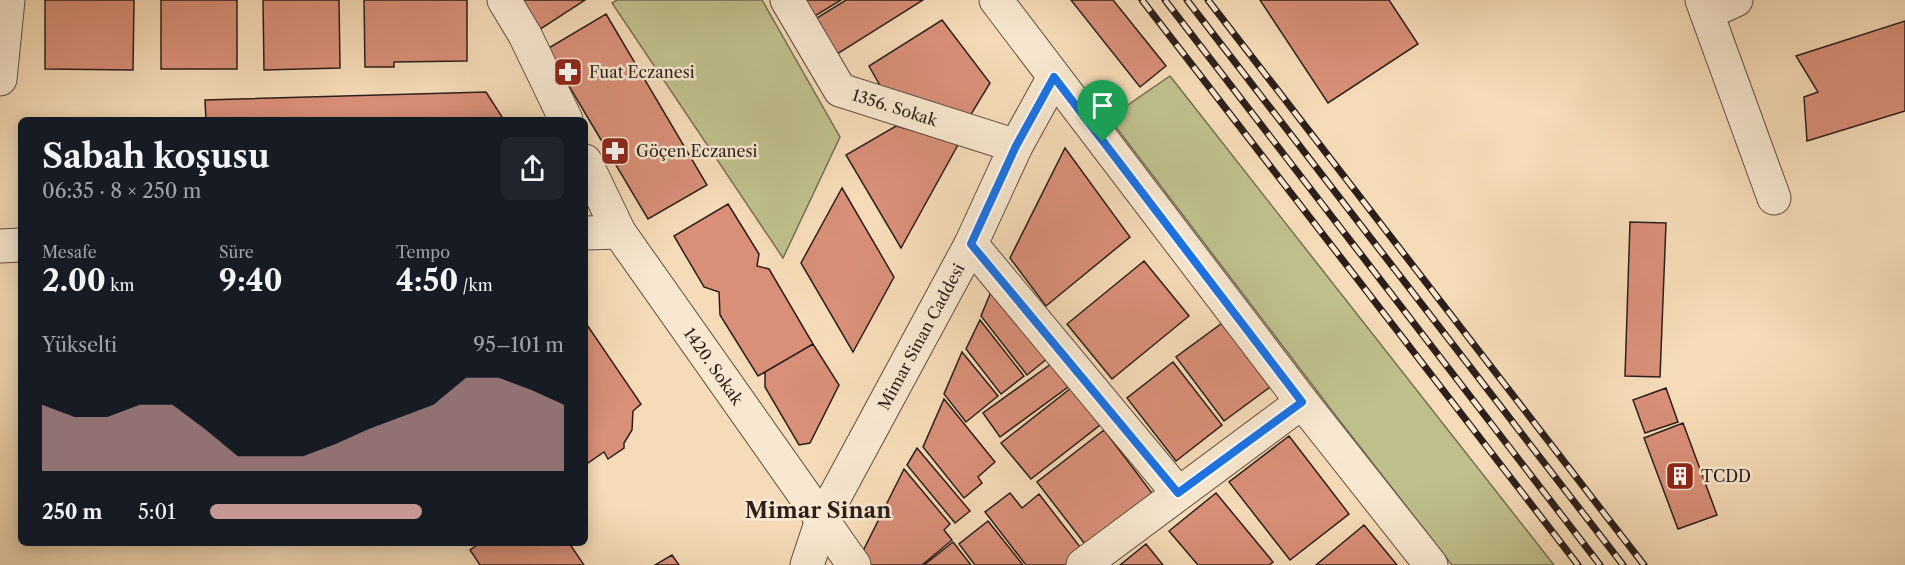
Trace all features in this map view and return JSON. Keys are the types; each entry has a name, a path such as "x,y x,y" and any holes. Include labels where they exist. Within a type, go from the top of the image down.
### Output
{"street":[{"path":"0,79 8,0"},
{"path":"504,0 525,35 565,117"},
{"name":"1356. Sokak","path":"786,0 840,90 1016,146"},
{"path":"996,0 1302,402 1431,565"},
{"path":"1715,4 1774,198"},
{"name":"Mimar Sinan Caddesi","path":"807,565 822,520 971,244 1016,146 1054,77"},
{"name":"1420. Sokak","path":"588,167 619,232 854,565"},
{"path":"588,233 619,232"},
{"path":"971,244 1178,493"},
{"path":"0,246 18,245"},
{"path":"1083,565 1302,402"}],"green space":[{"path":"617,0 762,0 840,137 783,258 612,3"},
{"path":"1170,76 1554,565 1452,565 1109,118"}],"building":[{"path":"45,0 134,0 133,70 45,69"},
{"path":"161,0 237,0 237,69 161,69"},
{"path":"263,0 339,0 340,68 264,70"},
{"path":"364,0 467,0 467,61 394,62 394,67 365,67"},
{"path":"520,0 585,0 539,30"},
{"path":"798,0 841,0 810,19"},
{"path":"846,0 923,0 834,56 812,21"},
{"path":"1071,0 1113,0 1166,66 1140,87"},
{"path":"1260,0 1389,0 1418,44 1328,103"},
{"path":"606,14 707,185 648,219 547,49"},
{"path":"942,20 990,83 970,116 886,96 869,66"},
{"path":"1905,21 1905,111 1807,141 1804,97 1818,92 1796,56"},
{"path":"486,92 502,117 206,117 205,100"},
{"path":"896,126 959,143 901,248 846,155"},
{"path":"1065,148 1130,237 1046,306 1010,258"},
{"path":"842,188 894,277 853,352 801,263"},
{"path":"728,204 759,254 757,266 769,269 813,344 758,376 720,315 719,292 704,287 674,236"},
{"path":"1630,222 1666,223 1660,377 1625,376"},
{"path":"1144,261 1189,316 1112,379 1067,324"},
{"path":"993,287 1048,358 1027,375 981,316"},
{"path":"1229,318 1277,382 1224,421 1176,357"},
{"path":"980,320 1024,376 1001,394 966,349"},
{"path":"588,326 641,404 633,411 632,430 624,443 624,448 608,459 604,452 588,463"},
{"path":"813,344 839,385 810,443 799,445 765,387 765,372"},
{"path":"962,352 998,396 966,422 944,394"},
{"path":"1173,362 1222,425 1176,461 1127,398"},
{"path":"1051,364 1068,387 1000,437 983,413"},
{"path":"1071,388 1100,425 1031,479 1001,443"},
{"path":"1666,388 1678,422 1645,433 1633,400"},
{"path":"944,399 995,462 978,477 982,483 964,498 923,447"},
{"name":"TCDD","path":"1683,423 1717,515 1678,529 1644,438"},
{"path":"1104,430 1155,497 1088,548 1037,482"},
{"path":"1289,436 1349,514 1290,560 1229,482"},
{"path":"917,448 970,511 955,523 907,465"},
{"path":"904,469 950,524 944,530 952,540 922,565 870,565 861,555"},
{"path":"1010,493 1022,508 1039,494 1084,552 1067,565 1026,565 985,512"},
{"path":"1216,493 1273,562 1269,565 1198,565 1169,531"},
{"path":"988,521 1023,565 975,565 959,544"},
{"path":"1364,525 1397,565 1316,565"},
{"path":"953,542 971,565 924,565"},
{"path":"1146,544 1163,565 1120,565"},
{"path":"476,546 571,546 584,565 480,565 470,550"},
{"path":"672,555 679,565 655,565"}],"railway":[{"path":"1142,0 1578,565"},
{"path":"1165,0 1600,565"},
{"path":"1187,0 1623,565"},
{"path":"1208,0 1644,565"}],"place":[{"name":"Fuat Eczanesi","path":"568,72"},
{"name":"Göçen Eczanesi","path":"615,151"},
{"name":"TCDD","path":"1680,476"}],"district":[{"name":"Mimar Sinan","path":"818,510"}],"route":[{"path":"1054,77 1103,142 1302,402 1178,493 971,244 1016,146 1054,77"}]}
